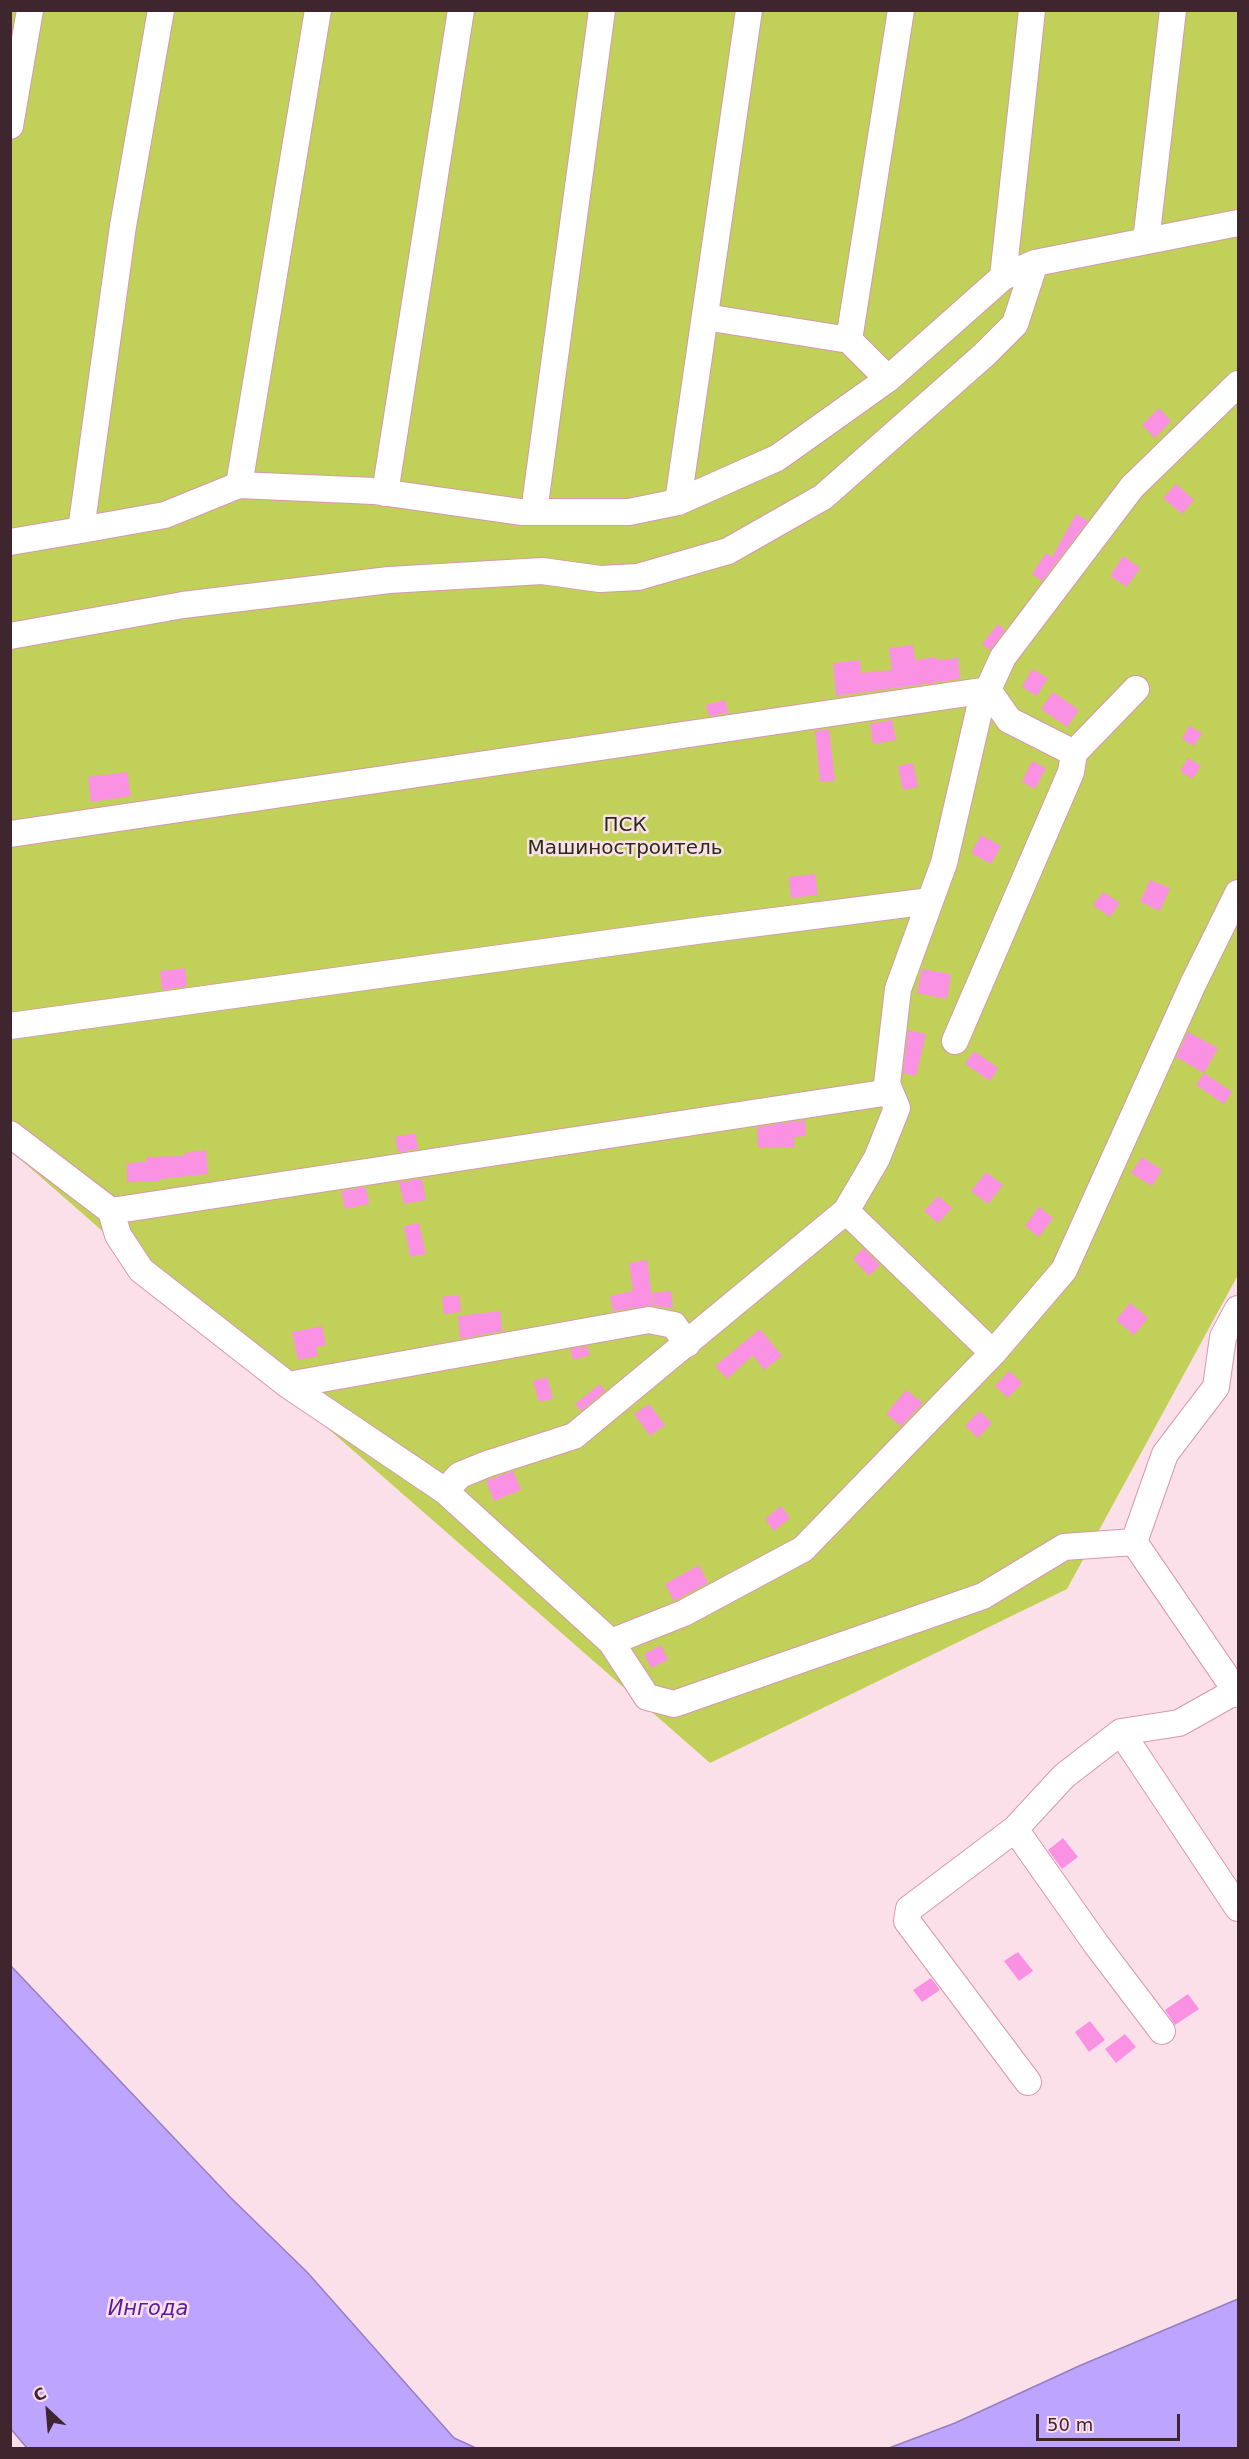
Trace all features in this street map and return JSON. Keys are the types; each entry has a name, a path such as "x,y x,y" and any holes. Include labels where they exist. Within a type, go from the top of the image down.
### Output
{"street":[{"path":"10,126 30,10"},
{"path":"81,530 123,226 161,10"},
{"path":"239,485 318,10"},
{"path":"385,493 461,10"},
{"path":"534,512 602,10"},
{"path":"678,502 749,10"},
{"path":"849,339 901,10"},
{"path":"1003,277 1032,10"},
{"path":"1146,241 1173,10"},
{"path":"10,542 165,515 239,485 385,493 534,512 629,512 678,502 777,458 888,379 1003,277 1035,263 1239,223"},
{"path":"10,636 183,605 389,580 542,571 600,579 638,577 728,551 823,497 984,355 1016,324 1035,263"},
{"path":"705,317 849,339 888,379"},
{"path":"444,1491 460,1475 574,1436 846,1211 877,1158 897,1108 887,1084 898,988 944,863 980,707 1003,657 1132,487 1239,384"},
{"path":"956,1041 1071,772 1074,753 1136,689"},
{"path":"988,690 1009,720 1074,753"},
{"path":"10,834 988,690"},
{"path":"611,1642 684,1613 803,1549 993,1353 1064,1270 1193,984 1239,893"},
{"path":"10,1026 930,901"},
{"path":"111,1211 890,1092"},
{"path":"10,1134 111,1211 118,1235 141,1270 288,1385 444,1491 611,1642 647,1697 674,1704 982,1596 1064,1547 1134,1542"},
{"path":"846,1211 993,1353"},
{"path":"1134,1542 1165,1454 1216,1387 1224,1337 1239,1309"},
{"path":"288,1385 649,1320 674,1325 687,1344"},
{"path":"1028,2082 908,1921 909,1909 1015,1829 1064,1776 1121,1732 1179,1723 1237,1693 1134,1542"},
{"path":"1121,1732 1239,1908"},
{"path":"1015,1829 1096,1944 1162,2031"}],"green space":[{"name":"ПСК Машиностроитель","path":"11,11 1238,11 1238,1275 1067,1589 710,1763 11,1151"}],"water":[{"name":"Ингода","path":"11,1966 231,2198 307,2272 454,2438 476,2448 27,2448 10,2428"},
{"path":"1238,2299 1238,2448 889,2448 955,2423 1079,2366"}],"building":[{"path":"1159,408 1171,421 1155,438 1142,425"},
{"path":"1176,484 1194,500 1182,514 1163,498"},
{"path":"1076,514 1088,521 1042,581 1032,574 1046,553 1052,557"},
{"path":"1123,556 1140,568 1127,587 1110,576"},
{"path":"998,624 1005,630 990,650 982,644"},
{"path":"913,645 915,660 936,657 937,660 958,658 960,679 836,696 833,663 860,660 861,673 892,670 889,648"},
{"path":"1032,669 1048,678 1037,696 1022,687"},
{"path":"1053,692 1079,710 1067,727 1041,709"},
{"path":"725,700 728,713 709,716 706,705"},
{"path":"892,720 896,740 873,744 870,724"},
{"path":"1189,726 1202,733 1194,746 1182,739"},
{"path":"829,729 835,781 820,782 815,731"},
{"path":"1188,758 1201,766 1192,779 1180,771"},
{"path":"1032,761 1046,768 1035,789 1022,782"},
{"path":"913,763 918,787 903,790 898,766"},
{"path":"127,772 131,796 91,802 88,777"},
{"path":"981,835 1001,846 991,864 971,853"},
{"path":"815,874 818,895 791,898 789,877"},
{"path":"1150,880 1170,888 1160,911 1140,902"},
{"path":"1103,892 1120,903 1110,917 1093,905"},
{"path":"185,968 187,986 162,990 160,971"},
{"path":"922,969 951,974 947,999 917,993"},
{"path":"908,1030 926,1034 916,1076 903,1073"},
{"path":"1188,1032 1218,1048 1204,1073 1176,1057"},
{"path":"974,1051 998,1068 990,1081 965,1064"},
{"path":"1204,1073 1232,1092 1224,1104 1196,1085"},
{"path":"805,1120 806,1136 794,1137 794,1147 758,1148 757,1127"},
{"path":"415,1133 418,1149 398,1152 395,1137"},
{"path":"206,1150 208,1174 160,1179 160,1181 127,1182 127,1163 146,1162 146,1157 184,1156 184,1153"},
{"path":"1142,1157 1162,1170 1152,1186 1131,1173"},
{"path":"986,1172 1003,1185 988,1204 971,1191"},
{"path":"422,1179 426,1200 404,1204 399,1182"},
{"path":"366,1187 369,1204 345,1209 341,1191"},
{"path":"938,1196 952,1208 938,1223 924,1211"},
{"path":"1039,1207 1053,1218 1039,1237 1025,1226"},
{"path":"419,1223 426,1254 410,1257 404,1226"},
{"path":"863,1248 880,1265 869,1276 853,1259"},
{"path":"647,1260 653,1305 613,1311 610,1296 633,1291 629,1263"},
{"path":"671,1291 673,1308 654,1306 652,1293"},
{"path":"459,1295 461,1312 444,1314 442,1297"},
{"path":"1130,1303 1148,1318 1134,1335 1116,1320"},
{"path":"500,1311 502,1331 460,1339 458,1316"},
{"path":"322,1326 326,1345 316,1347 318,1356 298,1360 292,1332"},
{"path":"760,1329 782,1356 764,1370 753,1355 727,1379 715,1366"},
{"path":"587,1346 590,1355 573,1360 570,1349"},
{"path":"1009,1371 1022,1383 1008,1398 995,1386"},
{"path":"547,1377 553,1399 539,1402 533,1381"},
{"path":"600,1384 605,1391 581,1411 575,1404"},
{"path":"906,1390 923,1403 901,1426 886,1414"},
{"path":"649,1404 665,1425 650,1436 634,1414"},
{"path":"979,1411 992,1423 978,1438 965,1426"},
{"path":"513,1471 521,1490 494,1501 486,1481"},
{"path":"781,1506 790,1518 774,1531 765,1519"},
{"path":"699,1565 708,1583 674,1601 665,1584"},
{"path":"661,1645 668,1660 651,1668 644,1654"},
{"path":"1063,1838 1078,1857 1062,1869 1048,1850"},
{"path":"1018,1952 1033,1971 1019,1981 1004,1961"},
{"path":"931,1978 940,1990 922,2002 913,1990"},
{"path":"1188,1994 1199,2009 1175,2025 1165,2010"},
{"path":"1090,2021 1105,2040 1089,2052 1075,2032"},
{"path":"1125,2034 1136,2047 1116,2063 1105,2049"}]}
